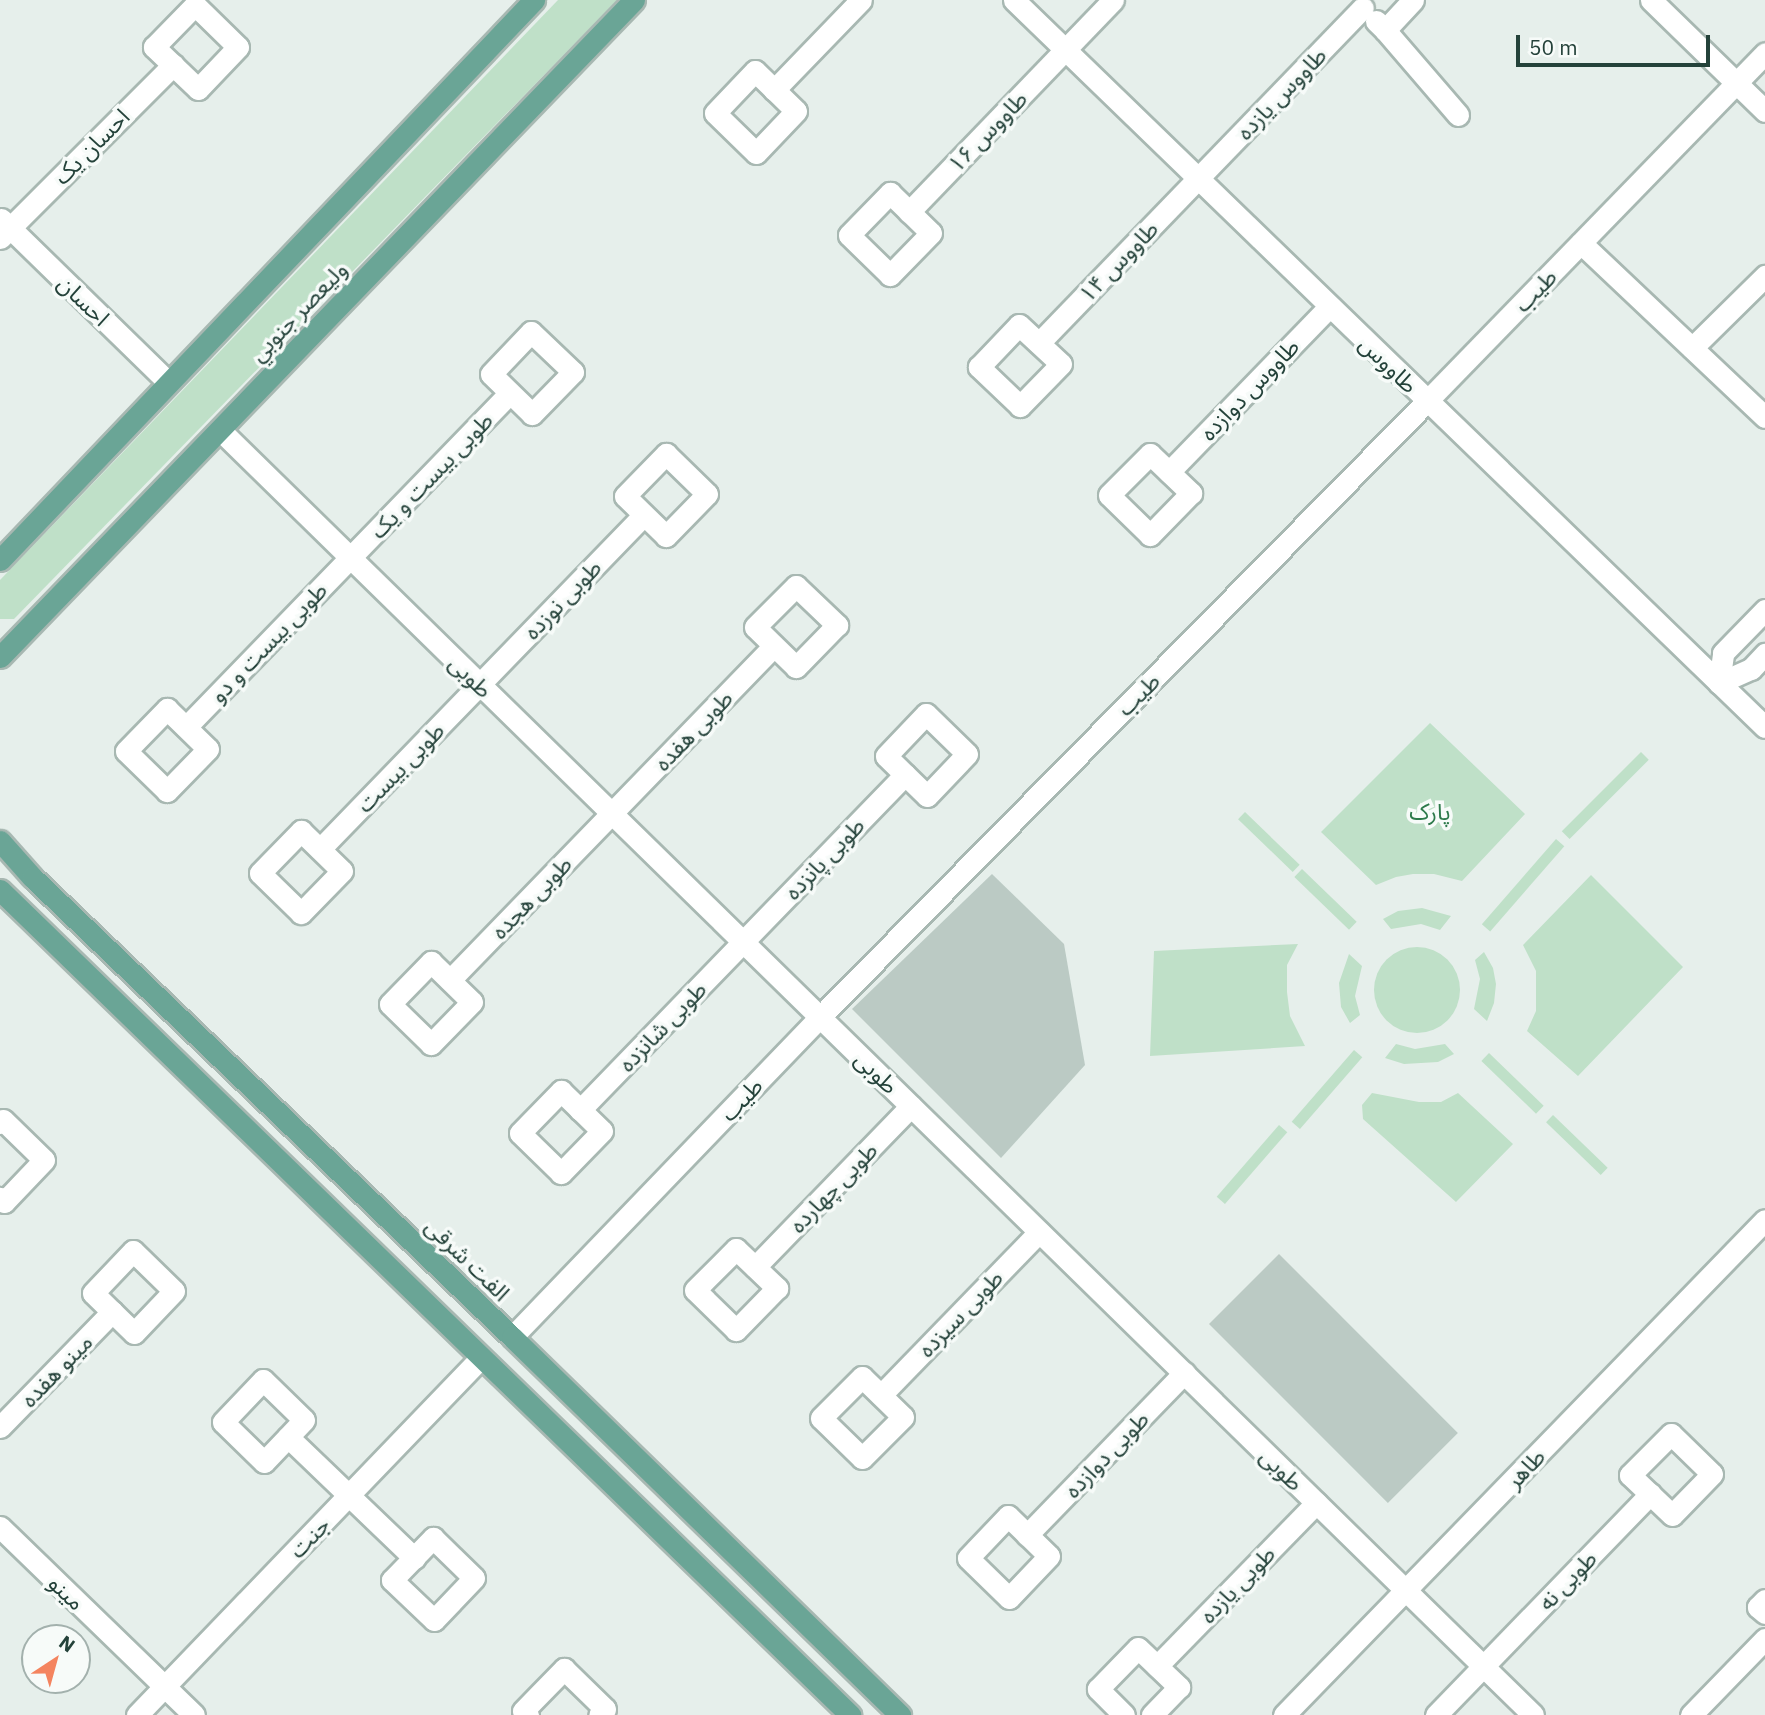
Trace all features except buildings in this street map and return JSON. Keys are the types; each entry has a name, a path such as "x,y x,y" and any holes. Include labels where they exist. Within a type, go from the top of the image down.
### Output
{"main road":[{"name":"وليعصر جنوبي","path":"0,560 167,381 534,0"},
{"name":"وليعصر جنوبي","path":"0,657 9,637 220,430 634,0"},
{"name":"الفت شرقی","path":"0,841 32,877 512,1337 900,1715"},
{"path":"0,891 850,1715"}],"street":[{"path":"774,90 862,0"},
{"name":"طاووس","path":"1014,0 1765,727"},
{"name":"طاووس ۱۶","path":"909,212 1113,0"},
{"path":"1385,30 1413,0"},
{"path":"1651,0 1765,111"},
{"path":"1359,4 1385,30 1458,116"},
{"name":"طاووس یازده","path":"1198,178 1359,4"},
{"name":"طیب","path":"512,1337 820,1017 1427,401 1765,53"},
{"name":"احسان یک","path":"3,228 173,65"},
{"name":"طاووس ۱۴","path":"1039,343 1198,178"},
{"name":"احسان","path":"3,228 167,381"},
{"path":"1581,243 1765,418"},
{"path":"1692,348 1765,276"},
{"name":"طاووس دوازده","path":"1169,472 1330,306"},
{"name":"طوبی بیست و یک","path":"351,558 510,393"},
{"name":"طوبی","path":"220,430 1533,1715"},
{"name":"طوبی نوزده","path":"480,684 644,514"},
{"name":"طوبی بیست و دو","path":"186,727 351,558"},
{"path":"1719,683 1723,653 1765,610"},
{"name":"طوبی هفده","path":"612,814 774,646"},
{"path":"1719,683 1751,669 1765,654"},
{"name":"طوبی بیست","path":"320,849 480,684"},
{"name":"طوبی پانزده","path":"743,942 905,775"},
{"name":"طوبی هجده","path":"450,981 612,814"},
{"name":"طوبی شانزده","path":"580,1110 743,942"},
{"name":"طوبی چهارده","path":"755,1267 911,1106"},
{"path":"0,1123 3,1120 44,1160 4,1202 0,1198"},
{"name":"طاهر","path":"1284,1715 1765,1220"},
{"name":"طوبی سیزده","path":"881,1395 1039,1232"},
{"name":"مینو هفده","path":"0,1427 112,1312"},
{"name":"جنت","path":"137,1715 481,1358"},
{"name":"طوبی دوازده","path":"1027,1535 1184,1373"},
{"path":"288,1437 414,1558"},
{"name":"طوبی نه","path":"1436,1715 1650,1494"},
{"name":"طوبی یازده","path":"1157,1666 1316,1503"},
{"name":"مینو","path":"0,1527 194,1715"},
{"path":"1765,1600 1758,1607 1765,1614"},
{"path":"1691,1715 1765,1639"},
{"path":"1124,1715 1098,1689 1138,1647 1179,1687 1153,1715"},
{"path":"528,1715 523,1711 564,1669 605,1709 599,1715"}],"green space":[{"path":"558,0 617,0 14,619 0,619 0,580"},
{"name":"پارک","path":"1430,723 1525,814 1462,881 1434,874 1413,874 1376,885 1321,832"},
{"path":"1641,752 1649,760 1570,839 1562,831"},
{"path":"1245,812 1300,865 1293,872 1238,819"},
{"path":"1556,839 1564,846 1490,931 1482,924"},
{"path":"1302,869 1357,922 1349,930 1294,877"},
{"path":"1591,875 1683,967 1578,1076 1527,1031 1536,1011 1536,971 1523,945"},
{"path":"1422,908 1451,916 1440,930 1421,924 1391,929 1383,919 1398,911"},
{"path":"1298,944 1287,965 1287,992 1290,1016 1305,1046 1150,1056 1154,951"},
{"path":"1417,947 1441,954 1453,966 1460,990 1453,1014 1441,1026 1417,1033 1393,1026 1381,1014 1374,990 1381,966 1393,954"},
{"path":"1484,952 1493,968 1496,984 1494,1003 1487,1021 1474,1009 1480,979 1475,960"},
{"path":"1349,954 1362,966 1355,996 1360,1015 1350,1023 1341,1007 1339,983"},
{"path":"1396,1044 1415,1049 1445,1044 1454,1054 1438,1062 1404,1064 1385,1058"},
{"path":"1354,1050 1362,1057 1300,1129 1292,1122"},
{"path":"1489,1053 1544,1106 1536,1114 1481,1061"},
{"path":"1372,1093 1419,1102 1441,1102 1458,1093 1513,1144 1456,1202 1363,1119 1362,1105"},
{"path":"1553,1115 1608,1168 1601,1175 1546,1122"},
{"path":"1279,1125 1287,1132 1225,1204 1217,1197"}]}
